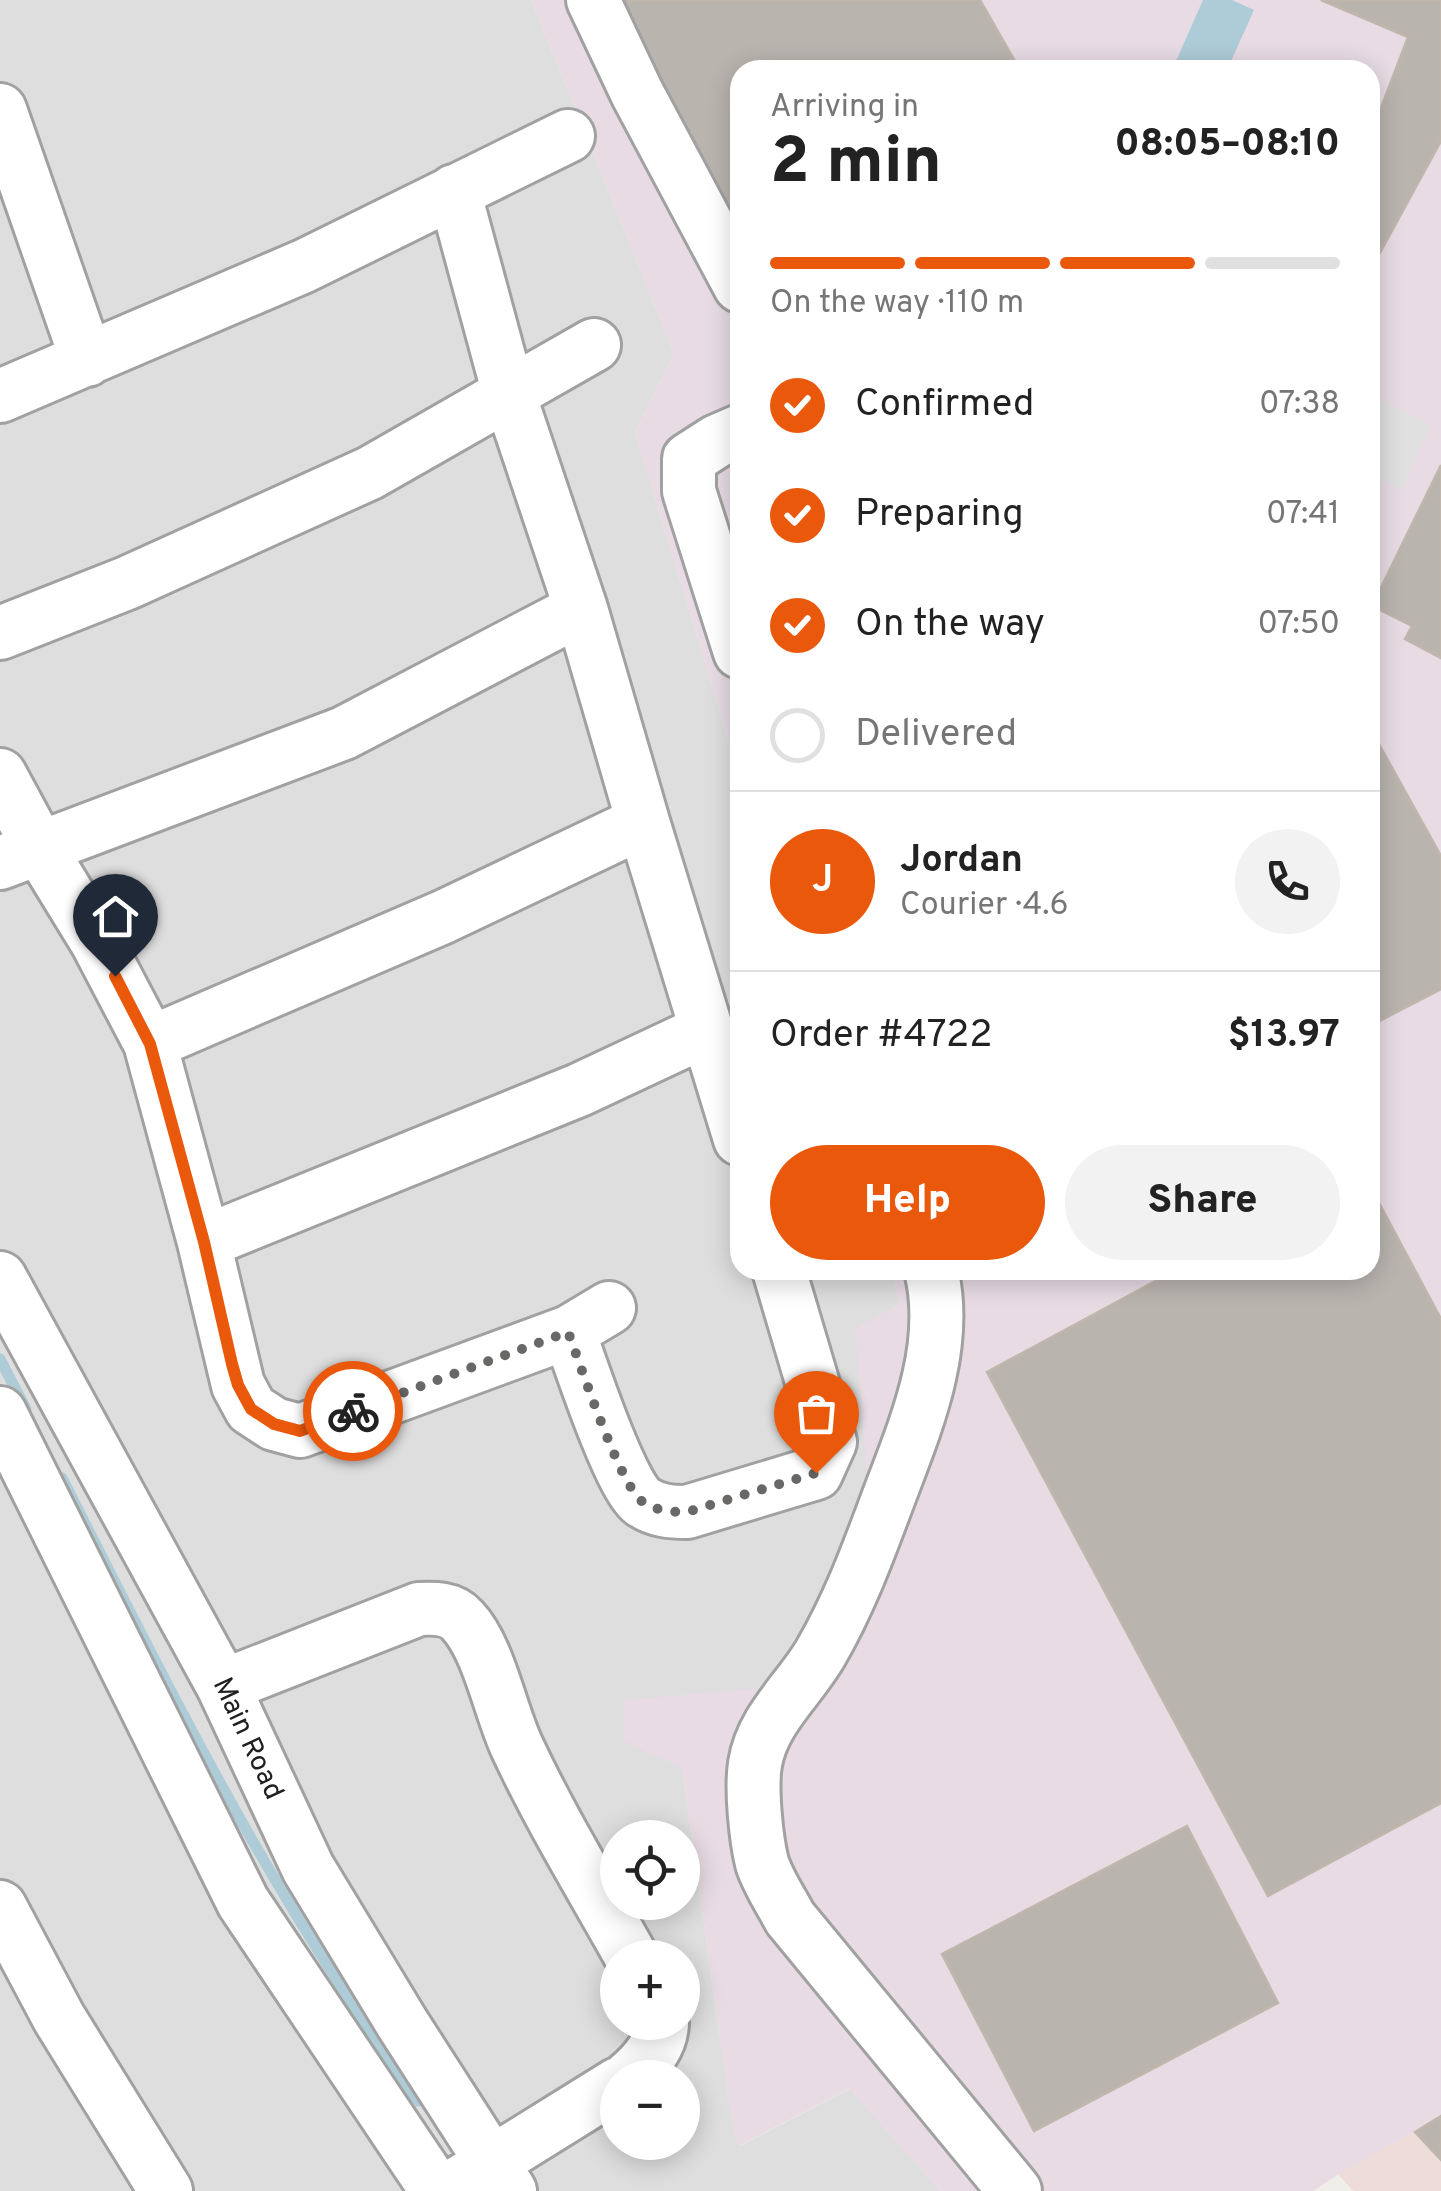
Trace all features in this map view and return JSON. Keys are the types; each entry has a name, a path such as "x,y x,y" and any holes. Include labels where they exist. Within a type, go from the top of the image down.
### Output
{"street":[{"path":"593,0 637,93 730,267"},
{"path":"0,110 87,360"},
{"path":"0,396 304,266 568,136"},
{"path":"454,191 509,394 581,609 730,1107"},
{"path":"0,633 128,583 370,472 594,345"},
{"path":"730,436 689,460 689,491 730,620"},
{"path":"20,856 344,733 581,609"},
{"path":"0,775 20,856 97,942 150,1044 238,1385 251,1409 274,1424 300,1431 589,1320 619,1466 639,1500 666,1512 687,1512 816,1473 830,1442 782,1280"},
{"path":"150,1044 443,917 642,822"},
{"path":"204,1242 579,1090 707,1030"},
{"name":"Main Road","path":"0,1278 223,1686 308,1868 501,2176"},
{"path":"932,1280 936,1323 930,1372 913,1433 849,1602 818,1657 769,1723 755,1764 755,1824 763,1866 790,1918 1015,2191"},
{"path":"0,1413 244,1902 437,2191"},
{"path":"223,1686 419,1609 440,1608 461,1618 480,1650 512,1735 544,1804 622,1940"},
{"path":"0,1908 59,2018 166,2191"},
{"path":"446,2191 501,2176 600,2098"}],"shaded area":[{"path":"0,0 531,0 674,354 635,433 730,745 730,1280 893,1280 900,1303 868,1491 813,1658 682,1768 689,1820 600,1820 600,1920 700,1920 700,1896 730,2108 740,2146 850,2089 940,2191 0,2191"},
{"path":"531,0 1441,0 1441,2116 1313,2191 940,2191 849,2089 739,2146 734,2137 700,1896 700,1820 689,1820 682,1768 623,1741 624,1700 788,1686 868,1491 855,1329 900,1303 893,1280 1380,1280 1380,60 730,60 730,745 635,433 674,354"},
{"path":"1380,401 1431,424 1402,490 1380,478"},
{"path":"1441,2116 1441,2191 1353,2191 1338,2174"}],"water":[{"path":"1203,0 1232,0 1254,10 1232,60 1176,60"}],"building":[{"path":"606,0 980,0 1014,60 730,60 730,215"},
{"path":"1321,0 1441,0 1441,141 1380,253 1380,111 1408,37"},
{"path":"1441,465 1441,658 1405,639 1412,626 1380,610 1380,590"},
{"path":"1380,746 1441,856 1441,989 1380,1021"},
{"path":"1380,1205 1441,1319 1441,1803 1268,1896 987,1372 1157,1280 1380,1280"},
{"path":"1187,1826 1278,2003 1034,2131 942,1954"},
{"path":"1441,2116 1441,2160 1415,2132"}],"waterway":[{"path":"0,1359 26,1409"},
{"path":"62,1478 164,1679 245,1827 325,1962 418,2101"}],"way so far":[{"path":"353,1411 568,1332 619,1466 639,1500 666,1512 687,1512 816,1473"}],"route":[{"path":"115,976 150,1044 204,1242 232,1364 251,1409 274,1424 300,1431 353,1411"}]}
